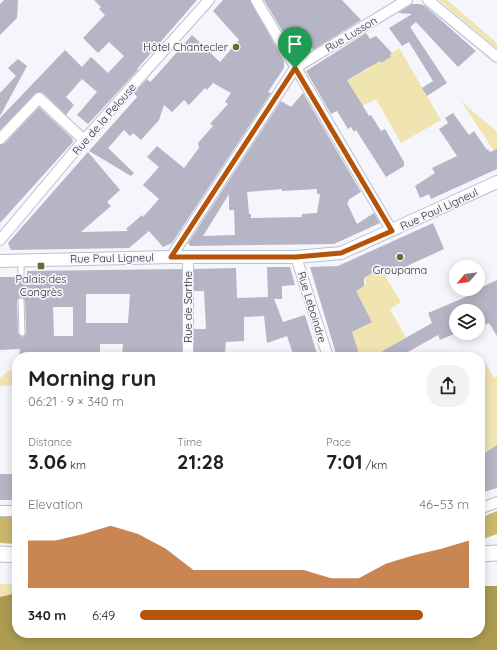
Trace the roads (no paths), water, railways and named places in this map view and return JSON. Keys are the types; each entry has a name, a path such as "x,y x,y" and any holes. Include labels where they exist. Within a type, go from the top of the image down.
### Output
{"main road":[{"path":"0,554 12,555"}],"street":[{"name":"Rue de la Pelouse","path":"0,240 84,140 209,0"},
{"path":"256,0 392,231"},
{"name":"Rue Lusson","path":"295,68 408,0"},
{"path":"428,0 497,57"},
{"path":"171,257 295,68"},
{"path":"0,139 39,98 84,140"},
{"name":"Rue Paul Ligneul","path":"0,261 171,257 296,257 341,253 497,182"},
{"name":"Rue de Sarthe","path":"188,257 188,352"},
{"name":"Rue Leboindre","path":"296,257 326,352"},
{"path":"485,507 497,502"},
{"path":"0,511 12,511"}],"lane":[{"path":"21,260 21,277"},
{"path":"21,300 22,333"}],"place":[{"name":"Hôtel Chantecler","path":"236,47"},
{"name":"Groupama","path":"400,257"},
{"name":"Palais des Congrès","path":"41,266"}]}
